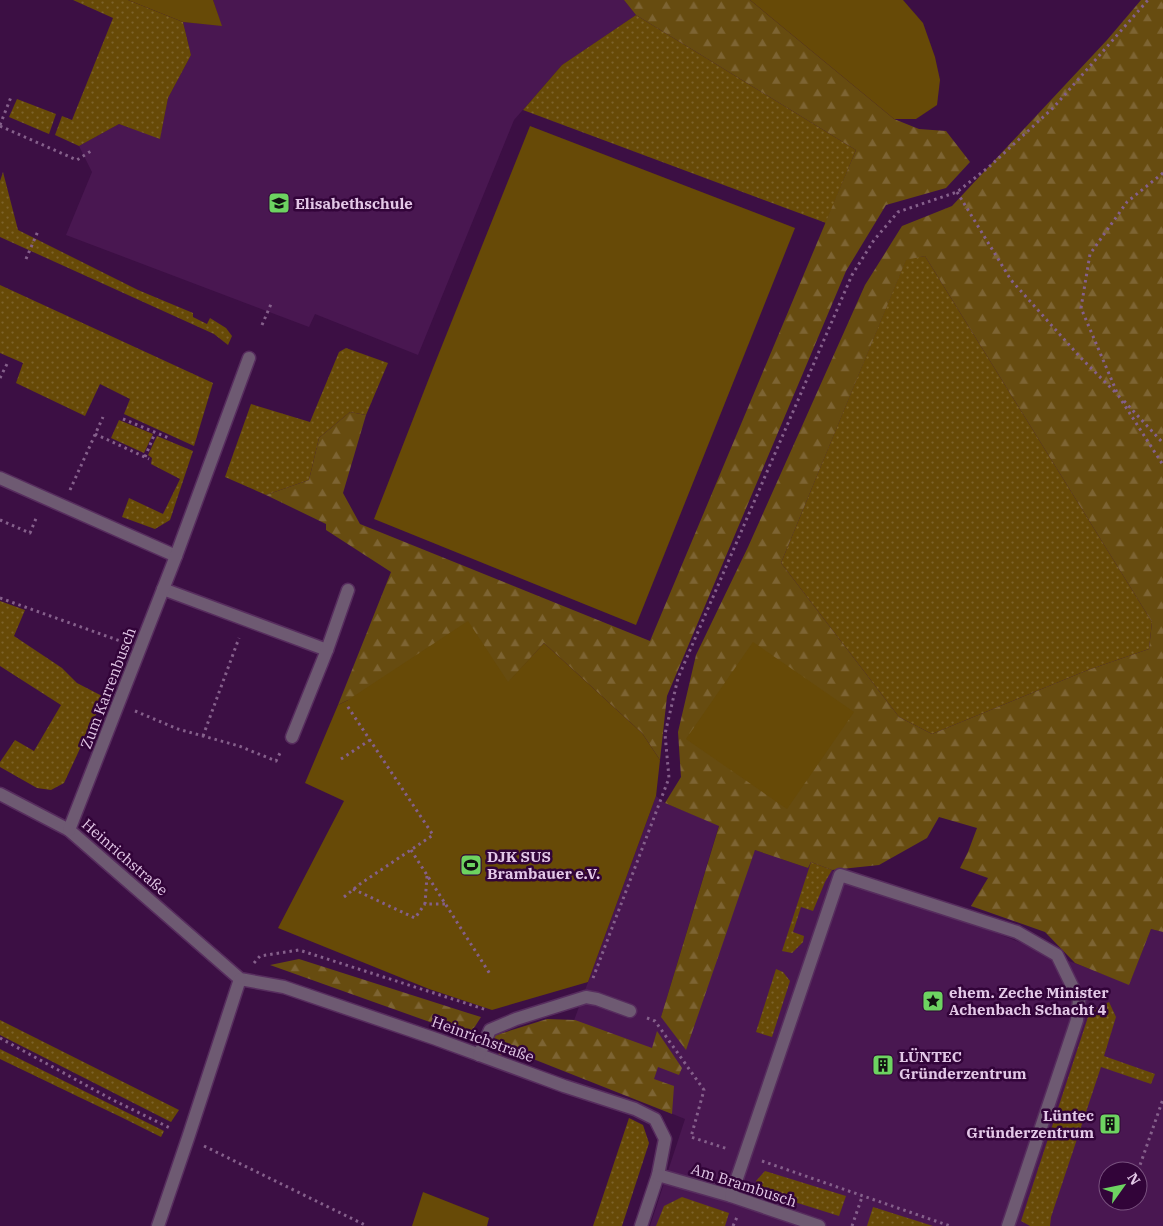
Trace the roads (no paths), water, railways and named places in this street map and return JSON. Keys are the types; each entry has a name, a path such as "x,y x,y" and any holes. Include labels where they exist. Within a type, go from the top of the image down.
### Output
{"street":[{"name":"Zum Karrenbusch","path":"69,830 163,590 250,358"},
{"path":"0,478 176,556"},
{"path":"163,590 327,650"},
{"path":"292,736 327,650 348,590"},
{"name":"Heinrichstraße","path":"0,794 69,830 240,979 284,987 564,1086 635,1109 655,1119 665,1139 658,1175 641,1226"},
{"path":"731,1196 840,874 1017,932 1057,955 1079,1000 1076,1020 1008,1226"},
{"path":"158,1226 240,979"},
{"path":"479,1055 490,1030 516,1019 586,997 630,1011"},
{"name":"Am Brambusch","path":"658,1175 731,1196 819,1226"}],"place":[{"name":"Elisabethschule","path":"279,203"},
{"name":"DJK SUS Brambauer e.V.","path":"471,865"},
{"name":"ehem. Zeche Minister Achenbach Schacht 4","path":"933,1001"},
{"name":"LÜNTEC Gründerzentrum","path":"883,1065"},
{"name":"Lüntec Gründerzentrum","path":"1110,1124"}]}
